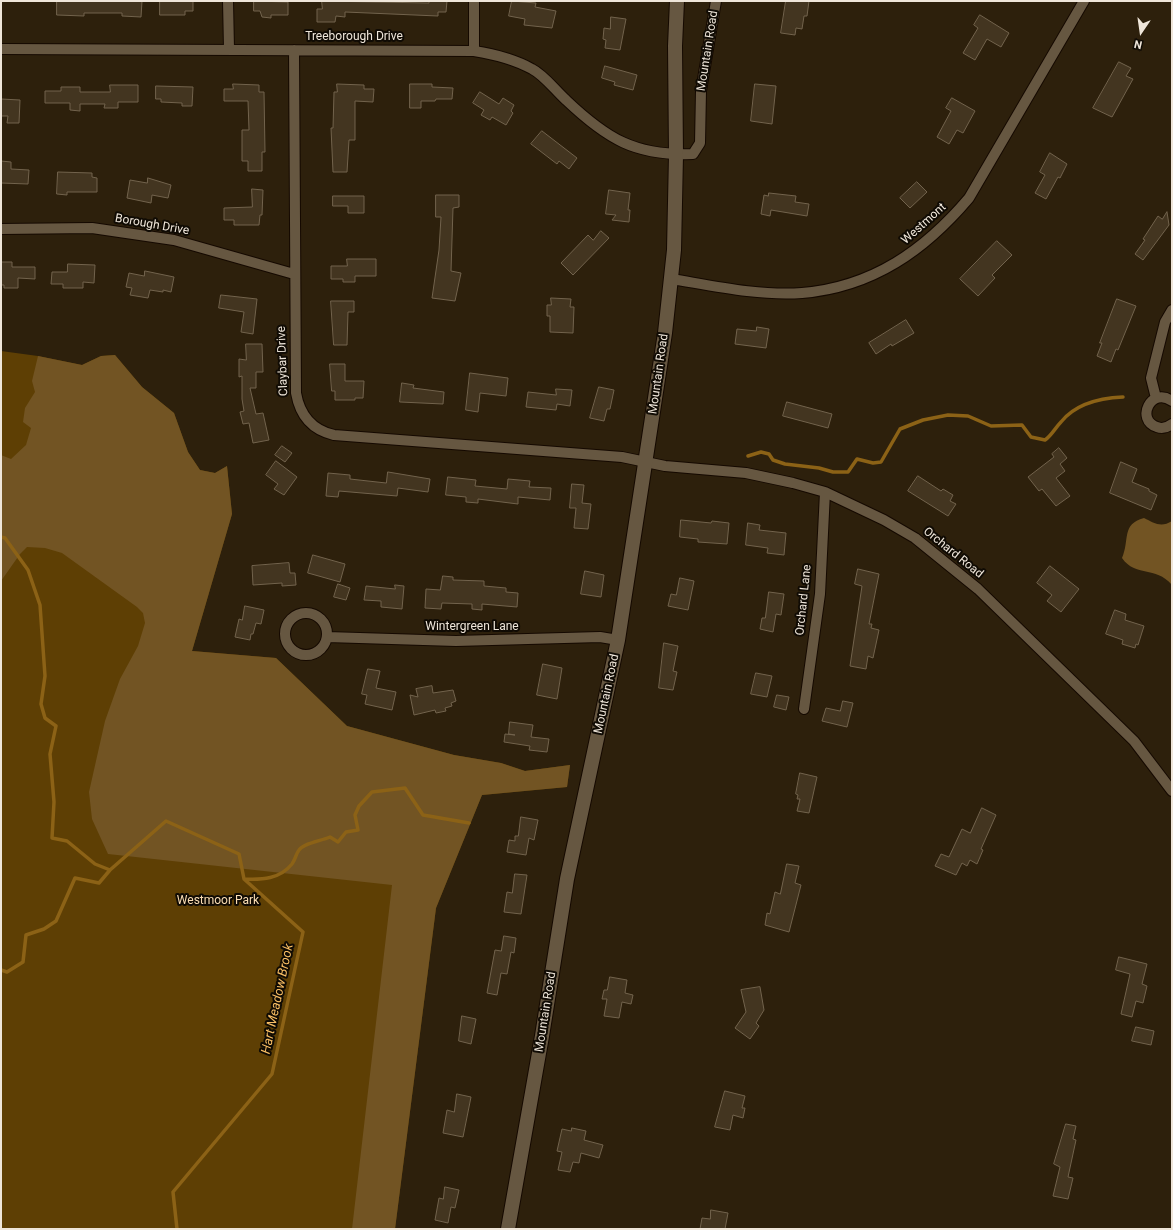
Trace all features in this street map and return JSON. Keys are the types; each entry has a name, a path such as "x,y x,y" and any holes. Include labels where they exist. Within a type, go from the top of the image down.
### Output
{"main road":[{"name":"Mountain Road","path":"508,1229 542,1036 567,879 618,640 646,462 672,279 676,155 674,76 677,1"}],"street":[{"path":"228,1 229,49"},
{"path":"474,1 474,50"},
{"name":"Mountain Road","path":"676,155 693,154 700,143 701,91 716,1"},
{"name":"Westmont","path":"672,279 744,290 801,293 828,289 857,282 906,257 930,239 950,221 969,198 1084,1"},
{"name":"Treeborough Drive","path":"1,49 474,50 496,54 533,69 592,124 626,145 654,152 676,155"},
{"name":"Claybar Drive","path":"294,50 294,274 296,393 303,414 317,429 334,435 622,457 646,462"},
{"name":"Borough Drive","path":"1,229 92,228 174,240 294,274"},
{"path":"1156,398 1151,378 1166,322 1172,310"},
{"path":"1172,401 1166,398 1156,398 1148,405 1146,410 1148,420 1151,424 1160,428 1165,428 1172,424"},
{"name":"Orchard Road","path":"646,462 665,466 768,477 825,492 884,520 915,538 978,589 1134,741 1172,791"},
{"name":"Orchard Lane","path":"804,709 820,594 825,492"},
{"path":"307,614 319,618 324,623 327,637 322,648 317,652 302,655 293,651 288,646 285,632 288,622 294,617 307,614"},
{"name":"Wintergreen Lane","path":"327,637 456,641 600,637 618,640"}],"green space":[{"name":"Westmoor Park","path":"1,351 38,356 82,365 101,356 115,355 142,387 174,413 188,452 200,470 215,473 227,466 232,514 192,651 276,658 347,726 454,755 501,763 525,771 570,765 567,787 482,795 436,908 395,1229 1,1229"}],"shaded area":[{"path":"115,355 142,387 174,413 188,452 200,470 215,473 227,466 232,514 192,651 276,658 347,726 454,755 501,763 525,771 570,765 567,787 482,795 436,908 395,1229 352,1229 392,885 108,854 92,819 89,792 105,721 120,679 138,646 145,623 143,613 137,607 62,553 45,548 27,547 20,554 1,581 1,455 11,459 26,445 31,428 23,422 25,408 35,392 32,381 38,356 82,365 101,356"},
{"path":"1144,518 1154,523 1161,524 1172,521 1172,585 1159,575 1133,568 1122,558 1129,529 1132,524"}],"building":[{"path":"57,1 142,1 141,17 122,16 122,13 84,13 84,16 57,15"},
{"path":"160,1 193,1 193,11 185,11 185,15 160,15"},
{"path":"254,1 288,2 288,15 271,15 271,18 262,17 260,11 254,11"},
{"path":"322,1 429,3 429,1 447,1 446,12 438,12 438,16 345,12 345,17 336,16 335,22 317,22 317,9 322,9"},
{"path":"512,1 536,3 535,7 556,11 552,28 524,25 525,19 509,16"},
{"path":"786,1 809,1 807,16 804,16 802,29 796,28 795,35 781,33"},
{"path":"980,15 1009,33 1001,47 987,39 975,60 963,53 978,28 974,25"},
{"path":"611,17 626,19 620,50 605,48 606,40 603,39 604,28 610,29"},
{"path":"1119,62 1131,68 1126,76 1133,79 1112,117 1093,108"},
{"path":"605,66 637,75 633,90 614,85 615,82 602,78"},
{"path":"233,84 259,85 259,92 264,92 265,152 262,152 262,171 248,171 248,161 242,161 242,130 249,130 248,101 224,101 224,89 233,89"},
{"path":"337,84 364,85 364,89 374,89 373,102 355,101 355,140 349,140 347,172 333,172 331,128 333,128 334,92 337,92"},
{"path":"410,84 432,84 432,87 453,88 452,99 421,101 421,108 410,108"},
{"path":"755,84 776,86 772,124 751,121"},
{"path":"110,85 138,85 138,102 118,102 118,108 104,108 105,104 80,104 80,111 70,110 70,103 45,103 45,91 61,91 61,87 80,87 80,92 110,92"},
{"path":"156,86 193,87 192,106 182,106 182,103 161,102 161,99 156,99"},
{"path":"480,92 499,104 503,98 514,105 511,111 513,113 506,125 492,117 490,120 481,115 484,110 473,103"},
{"path":"952,98 975,111 963,133 957,130 949,144 937,137 951,111 946,108"},
{"path":"1,99 20,100 19,123 7,123 8,116 1,116"},
{"path":"542,131 577,158 569,169 559,161 557,164 531,144"},
{"path":"1050,153 1067,164 1060,178 1058,177 1046,199 1035,193 1045,175 1040,172"},
{"path":"1,161 11,162 11,169 29,170 28,184 1,183"},
{"path":"58,172 92,173 92,177 97,178 97,192 67,192 67,195 57,194"},
{"path":"148,178 171,185 168,198 152,195 151,203 127,198 130,180 147,183"},
{"path":"917,182 927,192 910,208 900,198"},
{"path":"252,189 263,190 262,215 260,215 259,225 234,225 234,220 224,220 224,208 252,207"},
{"path":"609,190 630,193 628,210 630,210 629,222 612,220 616,215 606,214"},
{"path":"769,193 796,196 795,202 809,204 807,216 771,210 770,216 761,214 764,195 768,196"},
{"path":"436,195 459,195 459,207 453,208 451,271 461,273 455,301 432,298 439,250 441,217 436,217"},
{"path":"333,196 364,196 364,213 348,213 348,206 333,206"},
{"path":"1167,212 1169,225 1143,260 1135,254 1145,240 1143,239 1158,216 1162,219"},
{"path":"601,231 609,238 573,275 561,263 588,235 593,240"},
{"path":"997,241 1012,255 992,275 995,278 978,296 960,279"},
{"path":"347,259 376,259 376,276 355,276 355,282 343,282 343,279 331,279 331,266 347,266"},
{"path":"1,262 12,262 12,267 35,267 35,279 18,278 18,288 4,288 4,285 1,285"},
{"path":"68,264 95,265 94,283 83,282 83,288 63,288 63,284 51,284 52,272 67,272"},
{"path":"145,271 174,277 171,292 163,290 163,292 150,290 148,298 130,295 132,288 126,287 129,273 144,276"},
{"path":"221,295 257,299 253,334 241,332 244,312 219,308"},
{"path":"551,298 571,299 570,307 574,307 573,333 550,332 550,316 547,316 547,305 551,305"},
{"path":"1117,299 1136,306 1118,350 1116,349 1111,362 1097,356 1102,343 1100,343"},
{"path":"331,301 354,301 354,312 348,312 347,345 334,345"},
{"path":"906,320 914,333 892,346 891,344 876,354 869,343"},
{"path":"757,327 769,329 766,348 735,344 737,329 756,331"},
{"path":"246,344 262,344 263,372 256,372 256,388 250,388 256,414 263,413 269,440 253,443 249,423 243,424 240,412 244,411 242,399 242,376 239,377 239,359 246,360"},
{"path":"330,364 345,364 345,381 364,381 363,398 355,398 355,400 335,400 335,391 332,391"},
{"path":"470,373 508,378 506,396 480,393 478,412 466,410"},
{"path":"402,383 414,385 413,388 444,392 443,404 400,402"},
{"path":"599,387 614,390 610,409 607,409 604,421 590,418"},
{"path":"556,389 572,390 570,406 557,404 556,410 526,407 528,392 556,395"},
{"path":"787,402 832,414 828,428 783,416"},
{"path":"282,446 292,453 285,462 275,455"},
{"path":"1059,448 1067,458 1060,464 1065,471 1056,478 1070,496 1056,506 1042,489 1039,491 1028,477 1054,457 1052,454"},
{"path":"276,461 297,477 284,495 274,489 278,484 266,475"},
{"path":"1121,462 1137,469 1132,482 1149,489 1149,491 1157,495 1151,510 1110,493"},
{"path":"388,472 430,479 428,492 398,488 397,496 339,491 338,497 326,496 328,473 350,475 350,479 386,483"},
{"path":"918,476 941,491 943,489 953,495 950,501 956,504 948,516 908,491"},
{"path":"448,477 476,480 475,486 507,489 508,479 530,481 529,487 551,488 550,500 518,497 518,504 478,499 478,503 466,502 466,497 446,495"},
{"path":"572,484 584,485 582,503 591,504 588,529 574,528 576,508 570,508"},
{"path":"681,520 729,523 727,544 698,542 698,539 680,537"},
{"path":"748,523 760,525 759,530 786,533 784,555 767,553 768,548 746,545"},
{"path":"313,555 345,564 340,582 308,573"},
{"path":"289,563 290,573 295,573 296,585 282,586 282,583 253,585 252,566"},
{"path":"1050,566 1079,589 1061,612 1047,601 1052,595 1037,583"},
{"path":"858,569 879,574 869,624 872,624 871,628 879,630 873,658 868,656 866,669 850,666 862,586 855,584"},
{"path":"585,571 604,575 601,597 581,594"},
{"path":"443,576 453,577 453,580 484,581 484,586 506,588 506,592 518,593 517,607 482,604 482,610 472,609 472,604 442,603 441,609 425,608 426,589 440,590"},
{"path":"680,578 694,581 688,610 668,606 671,594 676,595"},
{"path":"338,584 350,588 346,600 334,597"},
{"path":"395,585 404,586 402,609 381,607 381,601 364,600 366,586 395,589"},
{"path":"769,592 784,594 781,615 776,614 773,632 760,629 762,618 765,618"},
{"path":"245,606 264,610 261,624 256,623 250,640 235,637 239,619 242,620"},
{"path":"1115,610 1126,614 1125,620 1144,626 1138,645 1136,644 1135,648 1122,644 1123,640 1106,634"},
{"path":"664,643 678,646 673,671 677,672 673,690 659,688"},
{"path":"543,664 562,668 557,699 537,695"},
{"path":"368,669 380,671 376,688 396,692 392,710 365,704 367,695 362,694"},
{"path":"756,673 772,676 767,697 751,694"},
{"path":"432,686 433,693 453,690 456,701 451,703 452,706 445,708 446,711 436,713 435,710 414,715 410,695 418,697 416,689"},
{"path":"777,695 789,697 786,710 774,707"},
{"path":"843,701 853,703 847,727 822,721 826,708 840,711"},
{"path":"510,722 533,725 531,737 549,739 547,752 529,750 530,746 504,742 505,734 515,735 509,734"},
{"path":"800,773 817,777 809,813 797,811 800,799 797,799 798,795 796,794"},
{"path":"982,808 996,815 981,849 983,850 977,864 970,860 967,866 962,863 956,875 935,866 941,854 949,857 962,829 970,833"},
{"path":"521,817 538,820 534,840 529,838 526,855 507,852 509,840 515,841 515,836 518,836"},
{"path":"787,864 799,866 795,883 801,885 789,932 765,925 767,913 770,914 775,892 780,894"},
{"path":"515,874 527,875 521,914 504,912 507,892 512,893"},
{"path":"504,936 516,938 514,953 511,952 507,974 501,973 497,995 487,993 495,950 501,951"},
{"path":"1119,957 1147,964 1142,984 1147,986 1143,1003 1136,1001 1132,1017 1121,1014 1130,974 1116,970"},
{"path":"610,977 627,980 625,993 633,995 631,1004 622,1002 619,1018 604,1016 607,999 602,999 604,990 607,990"},
{"path":"760,987 764,1010 756,1023 759,1026 750,1039 735,1028 746,1012 741,990"},
{"path":"462,1016 476,1019 471,1044 459,1041"},
{"path":"1136,1027 1154,1031 1151,1045 1132,1041"},
{"path":"725,1091 745,1096 742,1108 745,1108 743,1118 733,1115 730,1130 715,1127"},
{"path":"457,1094 471,1097 463,1137 443,1133 447,1110 454,1112"},
{"path":"1066,1124 1076,1126 1073,1139 1076,1140 1068,1177 1073,1178 1068,1199 1053,1196 1060,1167 1054,1164"},
{"path":"572,1128 586,1131 584,1140 603,1145 599,1158 581,1153 579,1163 573,1162 570,1172 558,1170 562,1152 557,1151 562,1129 571,1131"},
{"path":"445,1187 459,1190 455,1208 451,1207 448,1223 435,1220 439,1198 443,1199"},
{"path":"711,1210 728,1213 725,1229 700,1229 702,1218 710,1219"}],"waterway":[{"path":"748,456 761,452 769,454 773,460 785,464 819,468 833,472 848,472 857,459 873,463 881,462 900,429 923,420 948,415 968,416 991,426 1022,425 1031,437 1045,440 1067,416 1081,406 1098,400 1123,397"},
{"path":"1,537 5,538 28,570 40,605 45,676 41,704 45,718 56,726 50,754 54,802 52,838 67,841 95,864 110,870"},
{"path":"244,879 264,879 276,876 292,864 301,848 313,842 330,837 338,842 346,832 358,830 355,815 359,806 372,792 405,788 423,815 469,823"},
{"name":"Hart Meadow Brook","path":"1,970 7,972 23,962 26,935 44,929 56,921 75,878 99,883 110,870 166,821 239,854 244,879 303,932 272,1074 173,1192 177,1229"}]}
